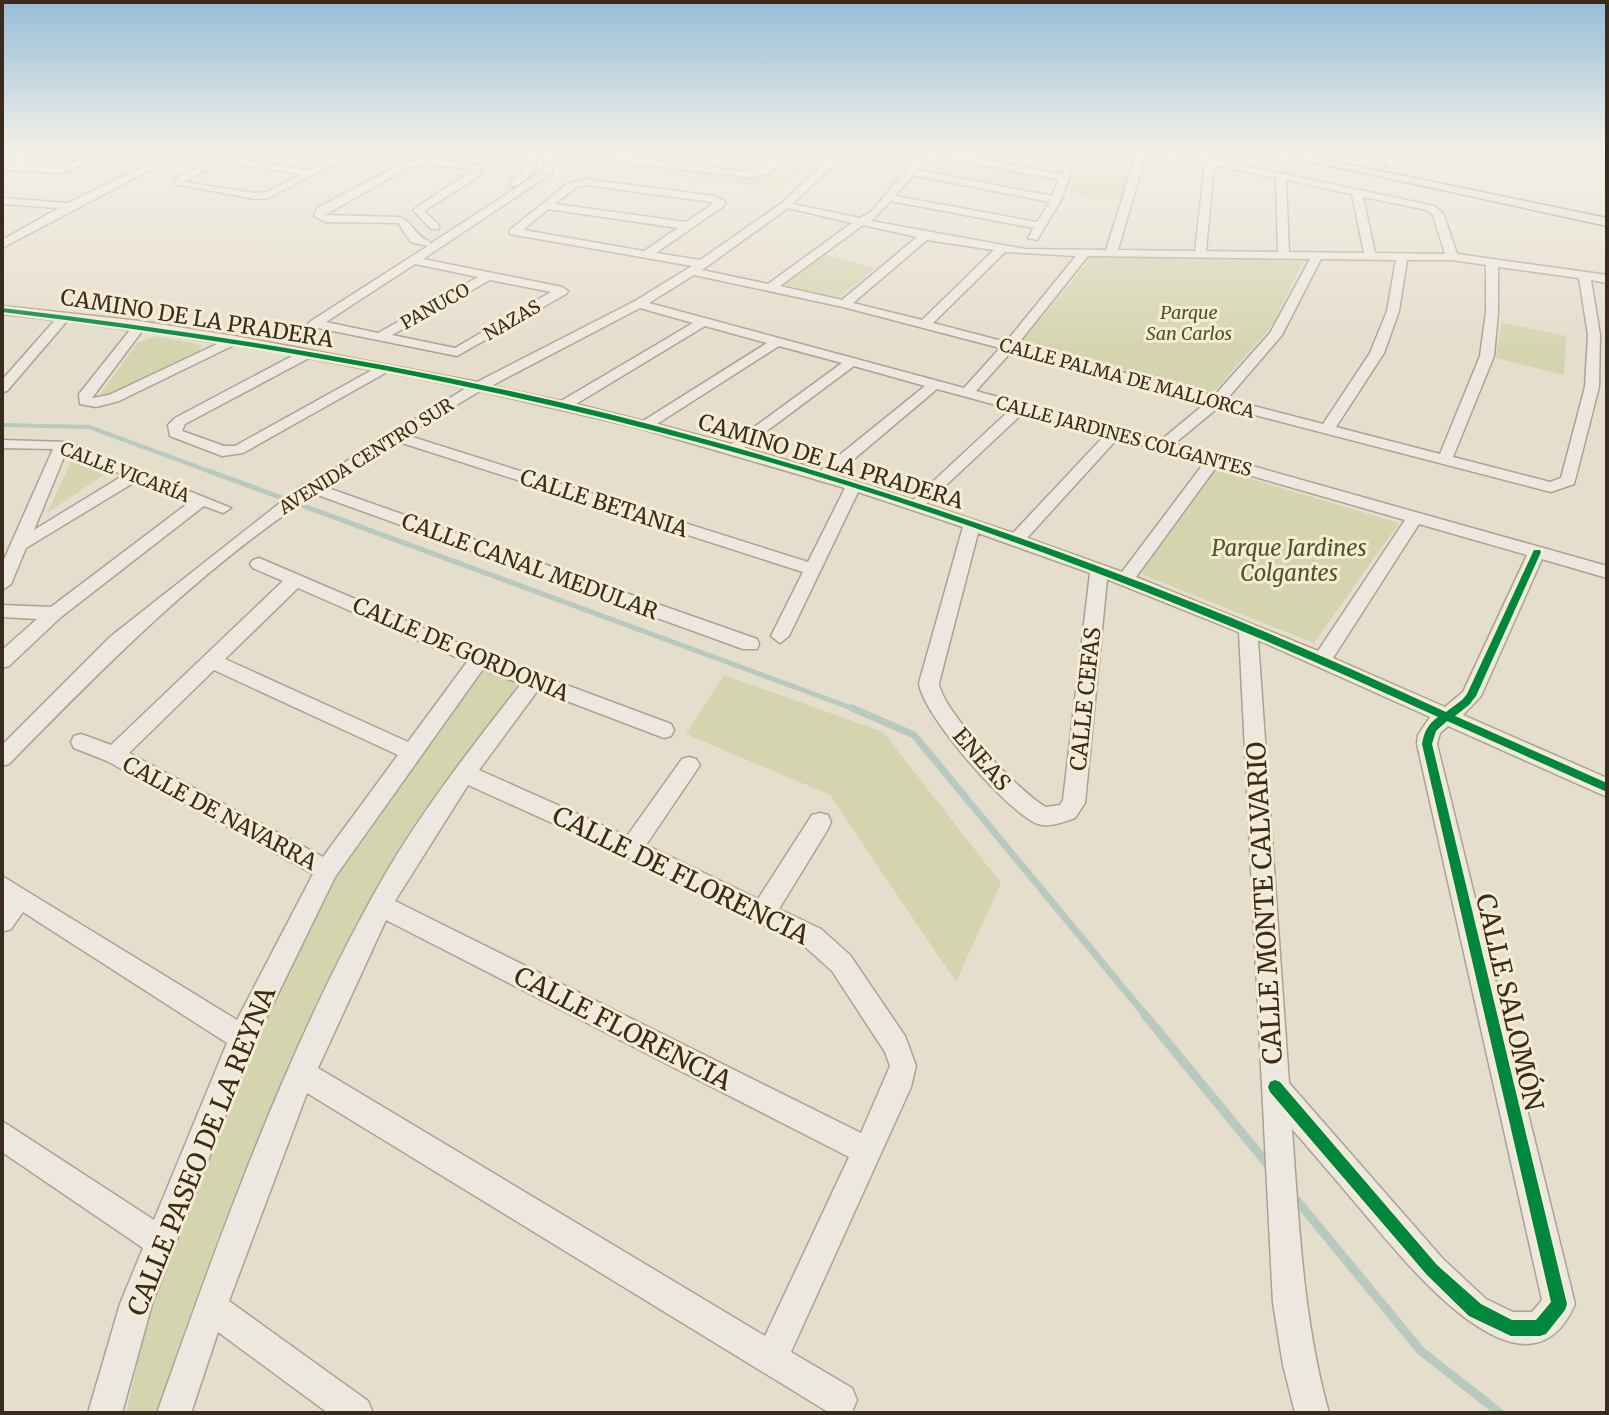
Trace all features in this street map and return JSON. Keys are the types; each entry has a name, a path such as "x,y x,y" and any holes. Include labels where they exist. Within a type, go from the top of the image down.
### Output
{"main road":[{"path":"1574,215 1607,222"}],"street":[{"path":"2,245 8,238 52,215"},
{"path":"319,215 325,219 395,219 402,221 415,240 425,243"},
{"path":"423,215 435,227"},
{"path":"414,260 482,215"},
{"name":"CALLE PALMA DE MALLORCA","path":"535,215 514,232 647,254 1536,485 1561,486 1568,481 1592,387 1594,335 1584,275"},
{"path":"611,215 689,226"},
{"path":"647,254 704,215"},
{"name":"AVENIDA CENTRO SUR","path":"2,758 117,642 270,516 305,491 478,387 639,304 771,215"},
{"path":"827,215 925,236 1025,252 1452,257 1607,279"},
{"path":"770,288 870,215"},
{"path":"981,215 1039,226"},
{"path":"1025,252 1046,215"},
{"path":"1111,253 1124,215"},
{"path":"1200,253 1204,215"},
{"path":"1283,215 1284,255"},
{"path":"1362,215 1370,256"},
{"path":"1439,215 1452,257"},
{"path":"414,260 435,227 448,220"},
{"path":"844,304 925,236"},
{"path":"924,325 1001,250"},
{"path":"966,394 1009,347 1084,254"},
{"path":"1163,446 1217,401 1276,335 1317,256"},
{"path":"1327,429 1377,353 1393,311 1402,257"},
{"name":"NAZAS","path":"414,260 490,275 562,291 457,352 311,327 414,260"},
{"path":"1445,459 1487,356 1492,312 1492,262"},
{"name":"PANUCO","path":"379,337 490,275"},
{"name":"CALLE JARDINES COLGANTES","path":"639,304 1214,460 1607,572"},
{"name":"CAMINO DE LA PRADERA","path":"2,310 140,325 308,353 563,406 732,450 915,506 1125,580 1321,661 1607,788"},
{"path":"2,388 64,317"},
{"path":"563,406 703,322"},
{"path":"140,325 86,394 85,401 96,403 114,398 235,340"},
{"path":"645,426 778,341"},
{"path":"308,353 180,421 175,425 175,433 222,451 238,450 383,369"},
{"path":"732,450 852,362"},
{"path":"821,478 934,385"},
{"path":"915,506 1020,408"},
{"path":"1016,540 1115,433"},
{"name":"CALLE BETANIA","path":"394,436 814,570"},
{"name":"CALLE VICARÍA","path":"2,444 62,445 200,502 223,508"},
{"path":"2,584 22,544 62,445"},
{"path":"1125,580 1214,460"},
{"path":"22,544 135,475"},
{"path":"780,636 853,487"},
{"name":"CALLE CANAL MEDULAR","path":"305,491 750,644"},
{"path":"2,661 55,613 200,502"},
{"path":"1321,661 1415,517"},
{"name":"ENEAS","path":"972,525 929,683 930,694 938,708 1008,790 1029,809 1042,816 1054,816"},
{"name":"CALLE SALOMÓN","path":"1275,1087 1432,1270 1475,1310 1511,1328 1540,1328 1559,1304 1427,744 1427,733 1467,703 1537,552"},
{"name":"CALLE DE GORDONIA","path":"259,564 479,660 664,730"},
{"name":"CALLE CEFAS","path":"1054,816 1067,812 1074,803 1099,571"},
{"name":"CALLE DE NAVARRA","path":"114,755 296,579"},
{"path":"2,611 55,613"},
{"name":"CALLE MONTE CALVARIO","path":"1248,630 1283,1231 1289,1303 1299,1365 1312,1413"},
{"name":"CALLE PASEO DE LA REYNA","path":"105,1413 136,1304 159,1241 242,1038 327,870 479,660"},
{"path":"211,661 411,752"},
{"path":"174,1413 210,1307 302,1074 381,906 464,773 534,681"},
{"name":"CALLE DE NAVARRA","path":"81,742 114,755 327,870"},
{"path":"631,848 689,765"},
{"name":"CALLE DE FLORENCIA","path":"464,773 764,911 827,948 841,963 901,1056 901,1077 772,1357"},
{"path":"764,911 820,822"},
{"path":"2,921 11,892 242,1038"},
{"name":"CALLE FLORENCIA","path":"381,906 865,1150"},
{"path":"302,1074 840,1400"},
{"path":"2,1135 159,1241"},
{"path":"210,1307 356,1413"}],"green space":[{"path":"823,254 875,268 838,298 782,284"},
{"name":"Parque San Carlos","path":"1092,257 1303,261 1272,326 1212,394 1020,343"},
{"path":"1501,322 1566,336 1564,375 1496,358"},
{"path":"156,336 202,345 199,351 95,401 137,343"},
{"path":"74,456 111,470 47,513"},
{"name":"Parque Jardines Colgantes","path":"1215,468 1399,523 1314,643 1141,574"},
{"path":"487,667 524,682 421,818 373,900 316,1011 194,1308 163,1413 126,1413 144,1335 187,1200 264,1026 333,882 413,757"},
{"path":"724,675 883,732 1001,883 956,982 830,795 686,734"}],"waterway":[{"path":"2,425 89,427 214,473"},
{"path":"209,471 854,709"},
{"path":"854,709 914,735 1147,1017"},
{"path":"1145,1015 1269,1166"},
{"path":"1294,1197 1421,1351 1500,1413"}],"cycle path":[{"path":"2,310 244,343 404,372 564,406 765,458 947,516 1126,580 1308,654 1607,788"},
{"path":"1275,1087 1432,1270 1475,1310 1511,1328 1540,1328 1559,1304 1427,744 1432,728 1471,696 1537,552"}]}
